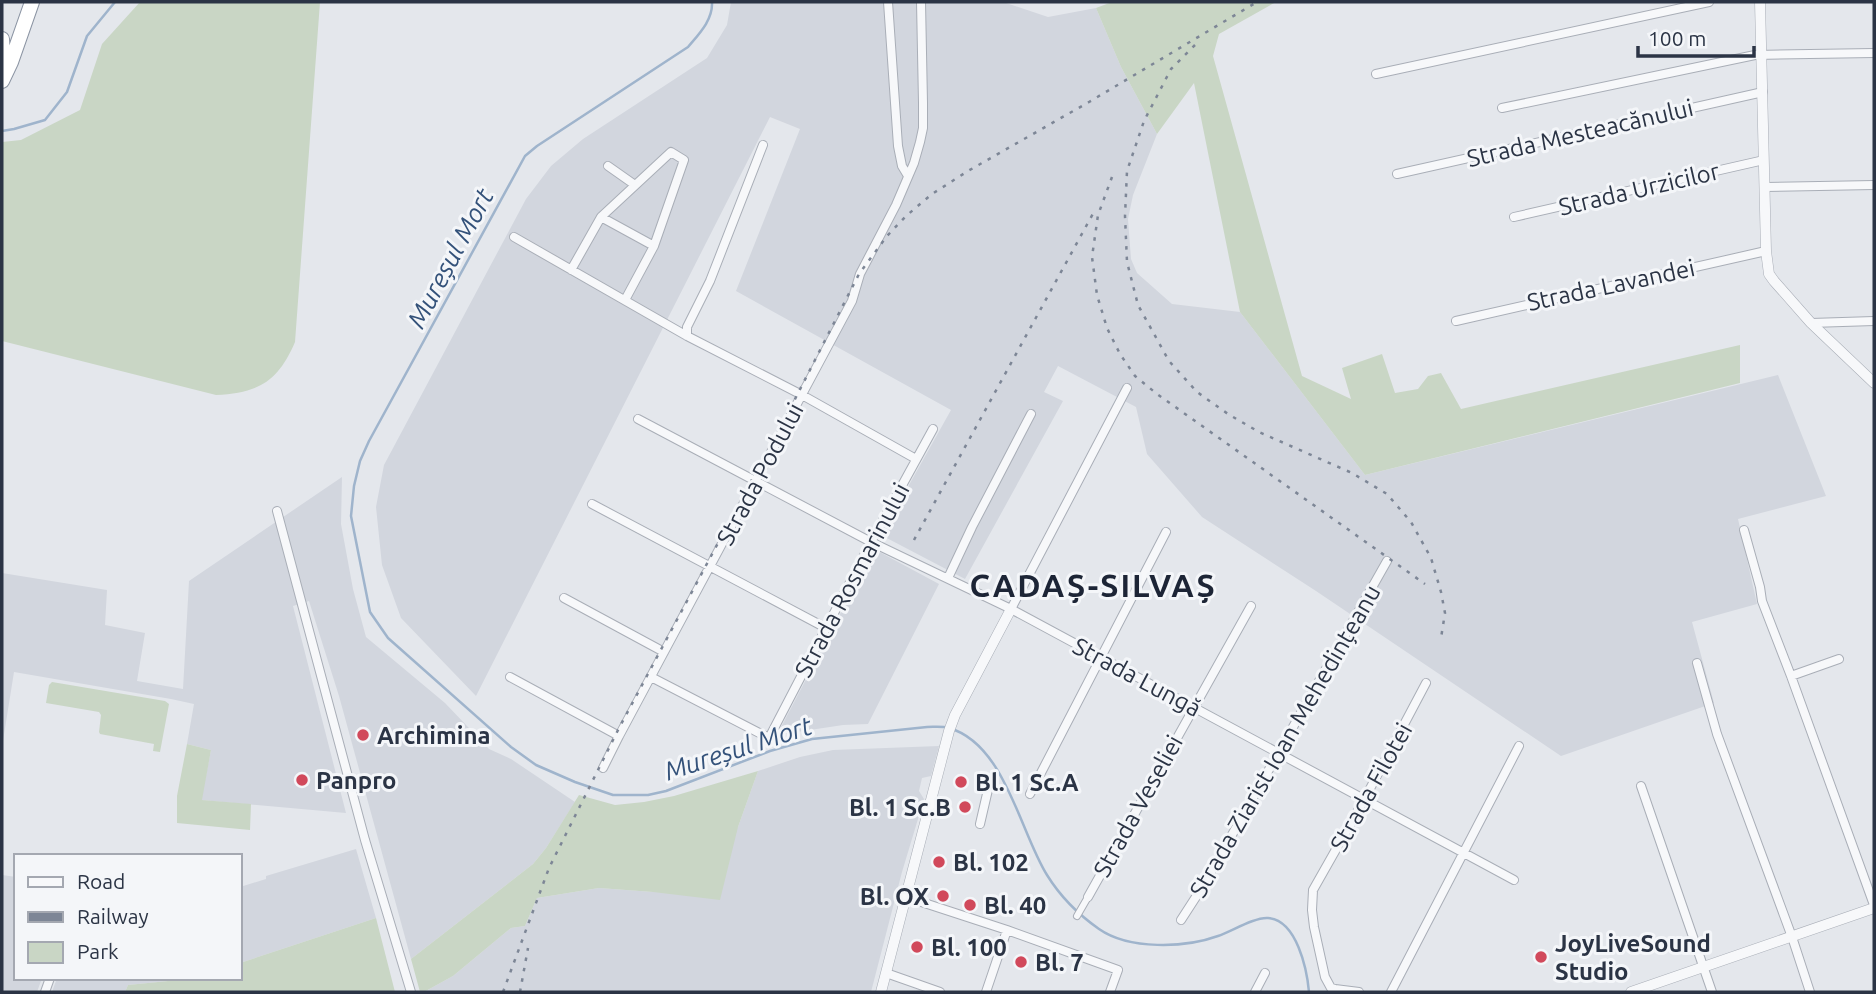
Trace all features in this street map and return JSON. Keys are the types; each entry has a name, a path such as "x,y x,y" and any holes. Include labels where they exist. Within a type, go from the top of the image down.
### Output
{"highway":[{"path":"2,81 32,2"},
{"path":"2,39 2,64"}],"street":[{"path":"888,2 898,146 902,166 908,176"},
{"name":"Strada Podului","path":"603,768 852,300 860,274 890,219 908,176 922,128 921,2"},
{"path":"1376,74 1709,2"},
{"path":"1760,2 1766,251 1769,274 1811,323 1874,383"},
{"path":"1502,108 1755,55 1874,53"},
{"name":"Strada Mesteacănului","path":"1397,174 1763,92"},
{"path":"687,336 687,327 710,281 764,145"},
{"path":"571,270 601,217 671,152 684,160 654,246 625,300"},
{"name":"Strada Urzicilor","path":"1514,218 1764,160"},
{"path":"608,166 635,185"},
{"path":"1765,187 1874,185"},
{"path":"601,217 654,246"},
{"name":"Strada Rosmarinului","path":"514,237 687,336 916,459"},
{"name":"Strada Lavandei","path":"1455,321 1766,251"},
{"path":"1811,323 1874,321"},
{"path":"881,992 955,715 1127,388"},
{"path":"948,578 1031,414"},
{"name":"Strada Lungă","path":"638,419 871,542 1011,609 1514,880"},
{"name":"Strada Rosmarinului","path":"651,677 769,738 933,429"},
{"path":"592,503 826,628"},
{"path":"277,511 365,839 411,992"},
{"path":"1638,991 1874,906 1762,600 1744,530"},
{"path":"1030,794 1166,532"},
{"name":"Strada Ziarist Ioan Mehedințeanu","path":"1181,920 1203,886 1387,561"},
{"path":"564,598 664,652"},
{"name":"Strada Veseliei","path":"1088,897 1251,606"},
{"path":"1791,676 1839,659"},
{"path":"1697,663 1717,734 1810,992"},
{"path":"510,677 619,736"},
{"name":"Strada Filotei","path":"1359,992 1331,988 1325,977 1314,928 1313,890 1426,683"},
{"path":"1391,992 1519,746"},
{"path":"980,824 990,782"},
{"path":"1640,786 1712,992"},
{"path":"906,897 1118,970 1110,992"},
{"path":"1077,916 1088,897"},
{"path":"986,992 1007,930"},
{"path":"886,973 940,992"},
{"path":"1255,992 1265,973"}],"shaded area":[{"path":"731,2 1003,2 1048,17 1096,8 1121,67 1157,134 1133,195 1128,219 1131,259 1137,273 1172,304 1240,312 1365,475 1778,375 1826,496 1738,519 1757,604 1692,622 1714,703 1561,756 1202,517 1147,454 1136,407 1058,366 1044,392 1063,401 965,579 881,535 951,410 736,291 800,129 770,117 476,696 401,618 382,565 376,507 384,465 526,199 551,166 583,139 707,58 727,25"},
{"path":"342,477 341,524 353,589 366,637 445,703 489,749 511,759 575,802 533,864 411,959 339,696 309,601 293,606 346,813 201,800 211,750 187,744 194,704 171,699 14,672 2,747 2,573 107,590 105,625 145,633 137,681 183,689 189,581"},
{"path":"874,549 939,584 868,724 777,735"},
{"path":"939,746 931,776 922,778 919,791 924,799 871,992 424,992 453,976 511,928 525,926 537,898 599,888 653,892 738,827 758,771 800,757 833,750"},
{"path":"356,849 376,918 242,962 242,886 266,879 266,876"},
{"path":"2,875 14,877 14,980 41,980 37,992 2,992"},
{"path":"56,980 178,980 128,985 125,992 52,992"}],"green space":[{"path":"140,2 320,2 295,342 274,376 244,392 216,395 2,341 2,142 21,140 80,110 102,44"},
{"path":"1112,2 1276,2 1219,34 1213,56 1302,376 1351,399 1342,368 1382,354 1395,393 1418,389 1428,376 1441,373 1461,409 1740,345 1740,383 1365,475 1240,312 1194,83 1157,134 1121,67 1096,8"},
{"path":"52,682 165,701 169,704 160,752 153,751 154,744 100,734 99,712 46,703"},
{"path":"187,744 211,750 202,800 251,804 250,830 177,823 177,796"},
{"path":"758,771 738,827 720,900 599,888 537,898 525,926 511,928 453,976 420,992 411,959 533,864 579,795 615,805 644,802"},
{"path":"376,918 395,992 125,992 128,985 178,980 242,980 242,962"}],"waterway":[{"path":"2,131 45,120 67,92 87,36 115,2"},
{"name":"Mureșul Mort","path":"712,2 708,21 688,47 525,156 360,461 351,516 370,612 388,638 511,747 536,765 613,795 648,795 666,791 770,751 812,739 927,727 949,728 968,737 984,752 997,770 1047,875 1070,905 1084,918 1111,936 1157,945 1205,940 1263,918 1278,921 1286,927 1299,948 1309,992"}],"railway":[{"path":"503,992 549,868 619,728 859,274 887,236 932,194 968,171 1257,2"},
{"path":"1195,45 1171,69 1144,121 1127,171 1127,262 1138,305 1169,361 1197,392 1259,432 1352,473 1387,494 1411,522 1431,558 1445,613 1441,638"},
{"path":"1112,177 1098,215 1092,257 1097,295 1107,328 1135,376 1425,584"},
{"path":"914,540 1095,210"},
{"path":"520,992 528,948"}],"place":[{"name":"Archimina","path":"363,735"},
{"name":"Panpro","path":"302,780"},
{"name":"Bl. 1 Sc.A","path":"961,782"},
{"name":"Bl. 1 Sc.B","path":"965,807"},
{"name":"Bl. 102","path":"939,862"},
{"name":"Bl. OX","path":"943,896"},
{"name":"Bl. 40","path":"970,905"},
{"name":"Bl. 100","path":"917,947"},
{"name":"JoyLiveSound Studio","path":"1541,957"},
{"name":"Bl. 7","path":"1021,962"}],"district":[{"name":"CADAȘ-SILVAȘ","path":"1093,585"}]}
